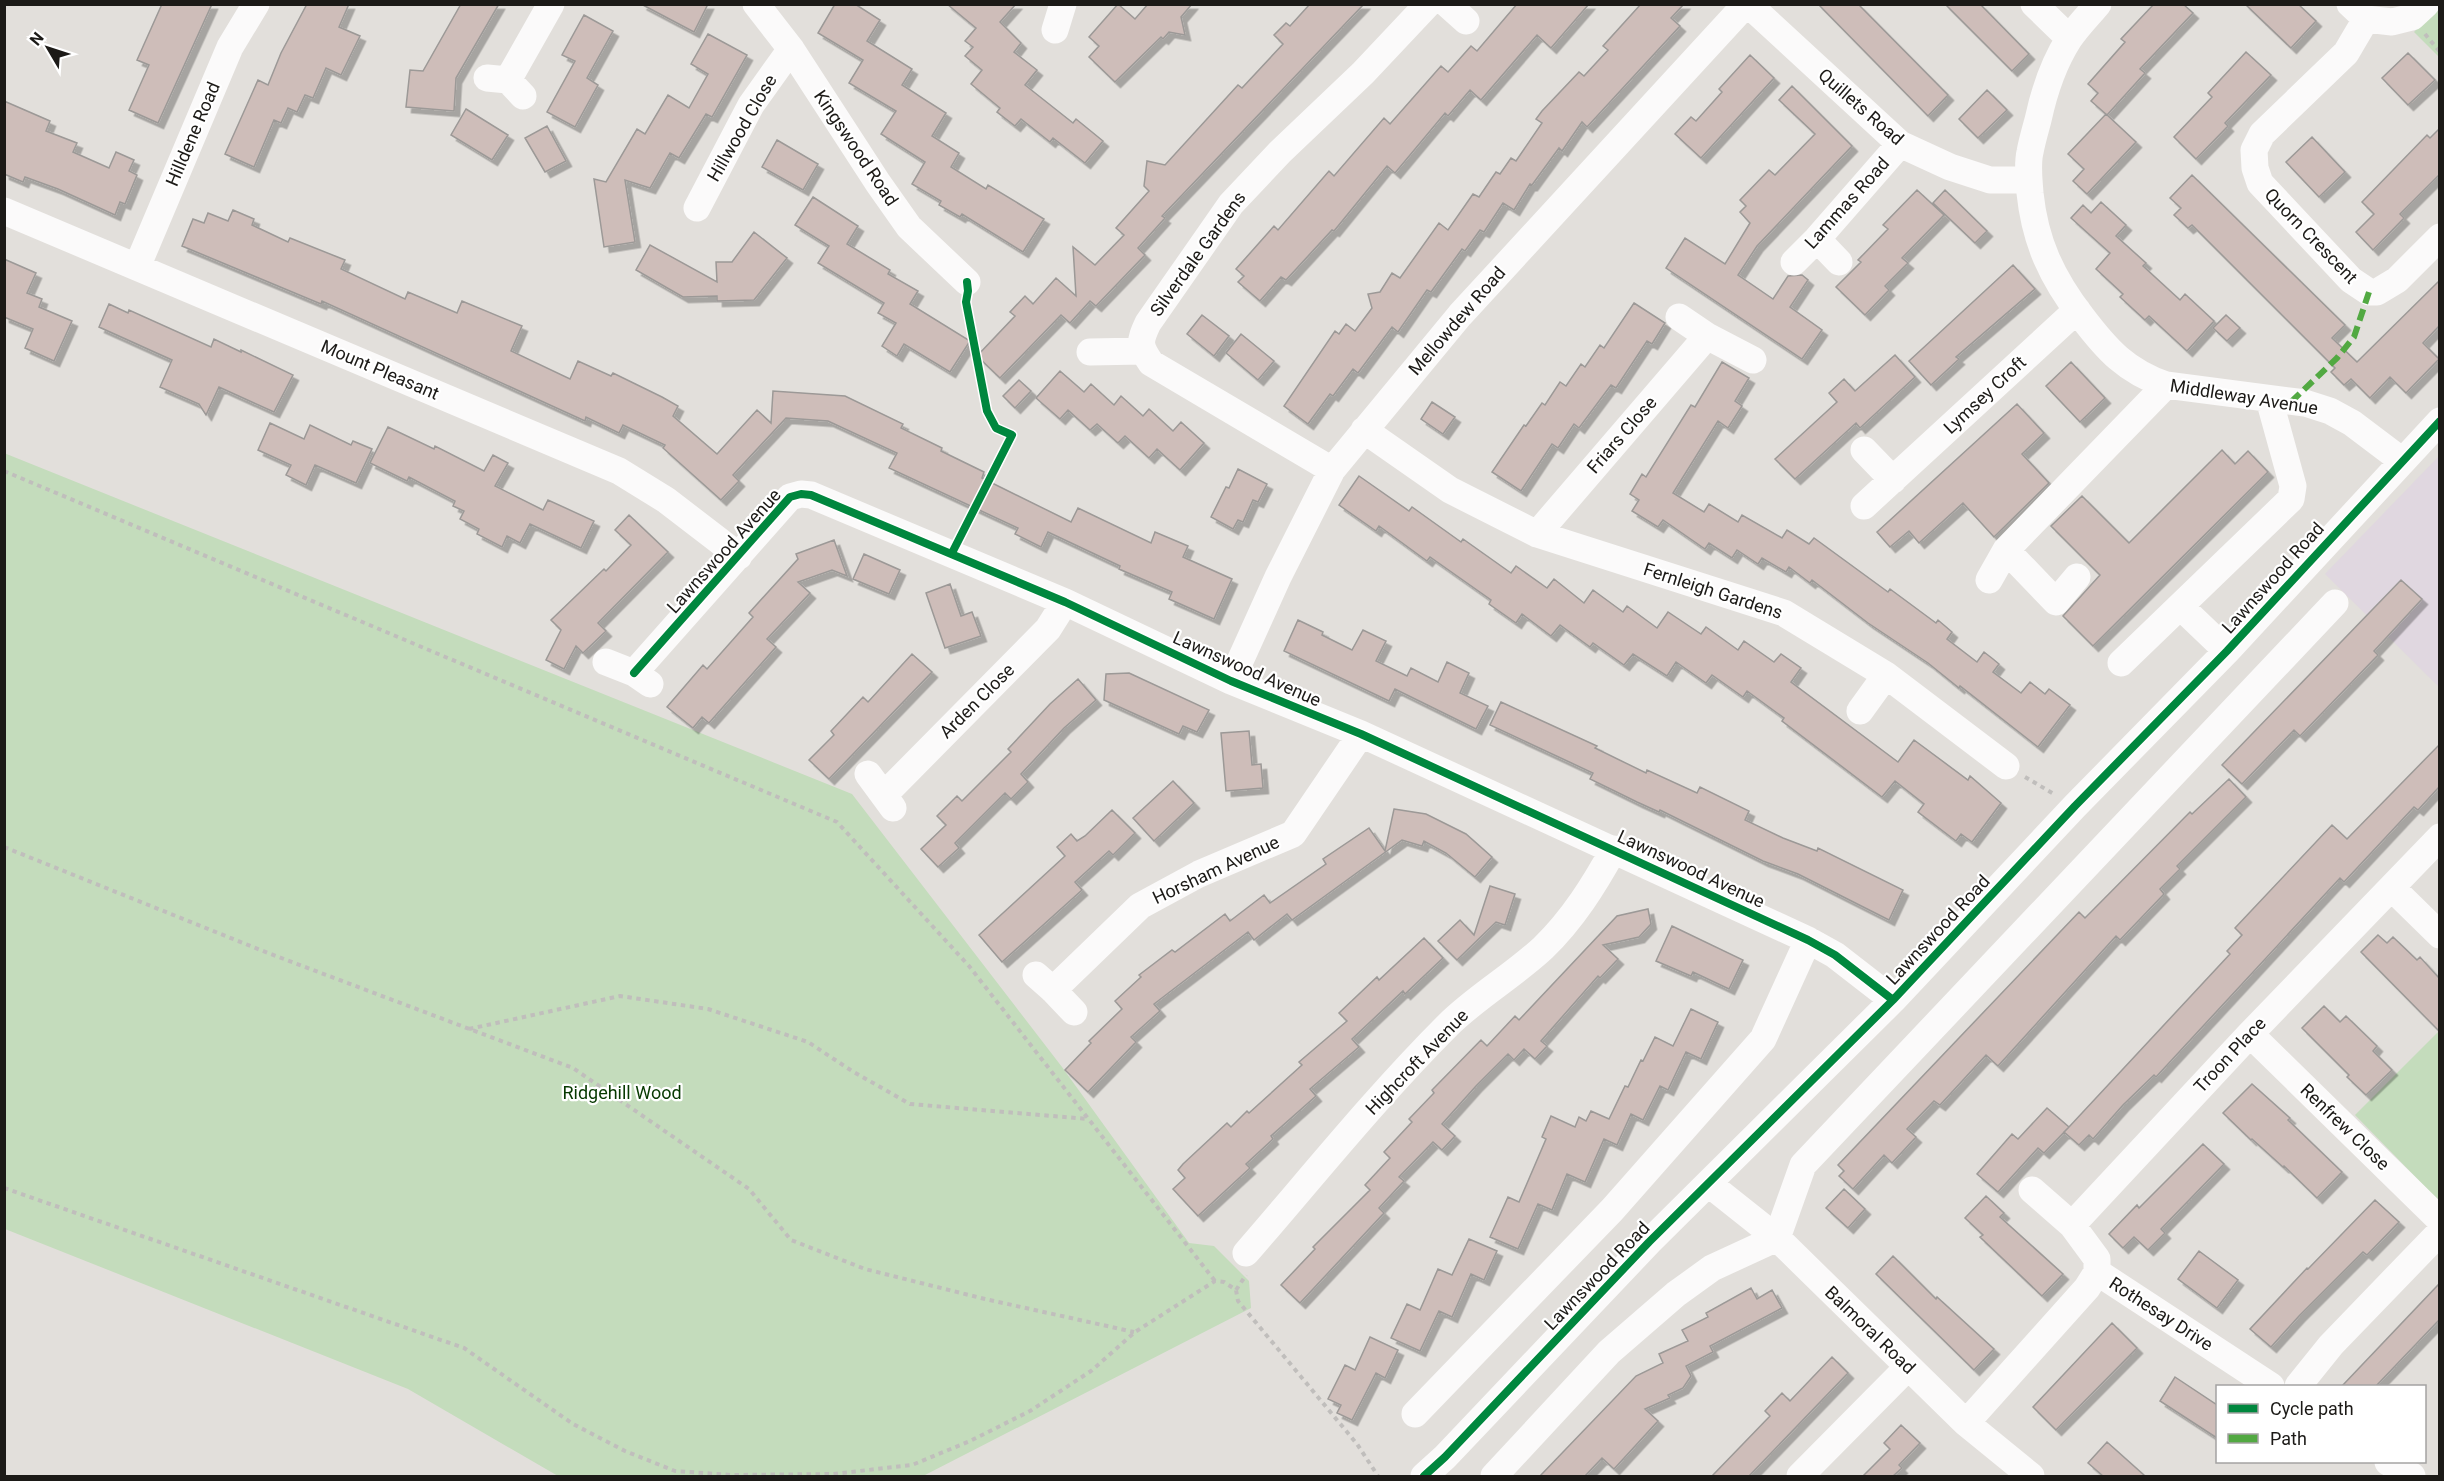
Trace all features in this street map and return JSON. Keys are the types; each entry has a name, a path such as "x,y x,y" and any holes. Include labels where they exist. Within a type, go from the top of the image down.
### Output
{"street":[{"name":"Hilldene Road","path":"137,267 230,47 256,4"},
{"path":"506,85 551,4"},
{"name":"Kingswood Road","path":"756,4 791,49 909,227 967,282"},
{"path":"1055,30 1063,4"},
{"name":"Silverdale Gardens","path":"1142,351 1140,339 1148,323 1231,204 1280,152 1364,73 1428,4"},
{"name":"Quillets Road","path":"1747,4 1900,144 1950,167 1990,180 2029,180"},
{"name":"Mellowdew Road","path":"1231,681 1278,577 1332,470 1460,315 1747,4"},
{"path":"2034,4 2069,38"},
{"name":"Middleway Avenue","path":"2098,4 2069,38 2054,66 2029,153 2029,180 2038,241 2055,277 2105,347 2124,365 2151,380 2166,385 2305,403 2330,411 2352,423 2401,460"},
{"path":"2358,12 2391,22 2412,17 2426,4"},
{"name":"Quorn Crescent","path":"2358,12 2346,53 2262,134 2254,150 2255,168 2260,183 2351,280 2369,292 2377,292 2397,280 2439,237"},
{"name":"Hillwood Close","path":"697,212 751,105 791,49"},
{"name":"Lammas Road","path":"1794,262 1900,144"},
{"name":"Mount Pleasant","path":"4,211 619,471 666,500 740,556"},
{"path":"1817,239 1839,262"},
{"name":"Lymsey Croft","path":"1863,506 2077,310"},
{"path":"1679,317 1707,336 1753,360"},
{"name":"Friars Close","path":"1537,534 1707,336"},
{"path":"1090,352 1142,351 1151,363 1332,470"},
{"path":"1989,580 2006,550 2166,385"},
{"path":"2121,663 2290,499 2293,486 2269,399"},
{"name":"Fernleigh Gardens","path":"1364,430 1450,490 1537,534 1784,613 1886,675 2006,766"},
{"name":"Lawnswood Road","path":"1424,1476 1453,1449 1649,1242 1893,1000 2075,806 2227,651 2401,460 2436,434"},
{"path":"1864,450 1893,480"},
{"name":"Lawnswood Avenue","path":"606,662 642,678 790,497 801,494 811,495 1065,602 1231,681 1361,735 1614,849 1808,940 1835,955 1893,1000"},
{"path":"2006,550 2056,602 2077,577"},
{"name":"Arden Close","path":"882,793 1048,628 1065,602"},
{"path":"1494,1476 1610,1352 1676,1294 1712,1268 1777,1238 1803,1165 2335,603"},
{"path":"2181,607 2227,651"},
{"path":"1860,711 1886,675"},
{"name":"Horsham Avenue","path":"1074,1012 1045,983 1140,906 1199,874 1293,834 1361,735"},
{"name":"Troon Place","path":"2072,1225 2250,1034 2439,837"},
{"name":"Highcroft Avenue","path":"1245,1253 1449,1023 1542,949 1591,891 1614,849"},
{"path":"2392,888 2439,935"},
{"path":"1415,1413 1612,1210 1763,1039 1808,940"},
{"name":"Renfrew Close","path":"2250,1034 2439,1220"},
{"name":"Balmoral Road","path":"1709,1184 1777,1238 1966,1423 2031,1476"},
{"path":"2032,1190 2072,1225 2097,1259 2097,1272"},
{"path":"2299,1385 2331,1345 2439,1232"},
{"name":"Rothesay Drive","path":"1966,1423 2087,1288 2097,1272 2269,1385"},
{"path":"1800,1476 1908,1367"},
{"path":"2391,1463 2412,1476"}],"path":[{"path":"4,471 837,822 969,966 1215,1281"},
{"path":"2006,766 2075,806"},
{"path":"4,847 267,953 573,1068 749,1189 791,1240 865,1269 985,1299 1135,1332"},
{"path":"469,1029 620,996 708,1009 808,1041 852,1071 910,1104 1088,1119"},
{"path":"4,1188 464,1348 573,1424 625,1451 675,1471 731,1475 833,1474 912,1465 970,1441 1030,1411 1091,1371 1135,1332 1215,1281 1224,1282 1236,1290 1238,1301 1357,1444 1378,1476"}],"shaded area":[{"path":"2439,456 2439,687 2325,574"}],"green space":[{"path":"2439,7 2439,57 2414,32"},
{"name":"Ridgehill Wood","path":"4,453 852,794 1062,1067 1189,1243 1214,1246 1249,1281 1251,1308 925,1475 558,1476 408,1389 5,1229"},
{"path":"2439,1031 2439,1201 2355,1115"}],"building":[{"path":"162,4 212,4 158,123 129,110 149,65 137,60"},
{"path":"307,4 349,4 339,27 360,36 341,75 326,68 313,98 305,95 297,112 288,108 281,123 274,120 254,167 225,154 258,80 268,85 281,53"},
{"path":"461,4 499,4 456,78 454,111 406,107 410,70 423,71"},
{"path":"641,4 708,4 694,32"},
{"path":"835,4 855,4 880,20 867,41 912,69 902,85 946,113 932,136 959,153 951,167 986,189 988,185 1044,219 1023,252 962,214 960,217 939,205 941,201 912,184 925,162 881,134 896,111 849,83 863,60 818,33"},
{"path":"947,4 1016,4 1000,22 1021,43 1014,52 1037,70 1025,85 1073,123 1076,119 1103,141 1085,163 1053,138 1050,142 1021,119 1015,126 997,112 1000,108 971,84 982,70 965,56 973,47 965,41 976,28"},
{"path":"1118,4 1135,19 1148,4 1192,4 1181,17 1185,35 1169,32 1163,39 1161,37 1115,82 1089,57 1099,46 1089,37"},
{"path":"1310,4 1364,4 1162,216 1165,218 1138,248 1145,255 1096,306 1090,301 1070,323 1061,315 1000,378 977,356 1015,316 1010,312 1025,296 1033,304 1056,278 1076,296 1073,247 1095,265 1124,235 1116,228 1149,191 1144,186 1147,161 1165,165 1238,85 1242,88 1283,44 1274,35 1286,23 1290,26"},
{"path":"1517,4 1589,4 1551,48 1537,35 1481,100 1470,90 1448,116 1445,113 1395,173 1387,166 1334,231 1332,230 1286,280 1281,277 1260,301 1238,282 1244,276 1236,269 1274,226 1278,230 1329,171 1334,176 1384,118 1390,124 1441,66 1448,72 1471,46 1477,51"},
{"path":"1641,4 1684,4 1671,18 1680,26 1587,127 1582,122 1562,151 1559,148 1532,185 1530,184 1514,210 1503,203 1484,232 1480,230 1465,251 1462,249 1431,292 1427,290 1398,332 1392,327 1358,373 1353,369 1333,396 1330,394 1308,424 1284,406 1335,331 1339,334 1346,324 1355,331 1372,308 1368,294 1380,292 1392,273 1400,278 1439,223 1448,230 1473,194 1479,197 1496,172 1500,174 1511,158 1516,161 1542,123 1536,119 1542,111 1579,72 1584,76 1608,50 1603,46"},
{"path":"1818,4 1858,4 1948,95 1928,116"},
{"path":"1945,4 1980,4 2029,54 2012,71"},
{"path":"2154,4 2183,4 2193,13 2140,69 2145,73 2107,115 2091,101 2098,93 2088,84 2125,42 2121,39"},
{"path":"2245,4 2298,4 2316,21 2291,48"},
{"path":"584,15 613,31 587,78 598,85 575,127 547,112 575,61 562,55"},
{"path":"708,34 747,55 712,117 706,114 679,158 670,153 650,188 625,180 635,242 604,247 594,179 606,182 637,129 645,134 668,95 689,108 708,74 691,64"},
{"path":"2246,52 2271,75 2225,123 2228,126 2196,159 2174,137 2212,97 2208,93"},
{"path":"2408,53 2435,80 2408,105 2382,78"},
{"path":"1750,55 1774,78 1701,158 1675,134 1691,117 1696,121 1722,92 1719,89"},
{"path":"1792,86 1852,146 1757,246 1738,275 1773,299 1788,276 1802,275 1808,280 1790,307 1822,330 1802,359 1666,268 1685,238 1725,264 1750,223 1740,212 1746,206 1740,200 1769,170 1775,175 1815,134 1779,100"},
{"path":"1987,90 2007,110 1978,138 1959,119"},
{"path":"4,101 50,121 46,131 77,143 73,152 109,168 116,152 134,160 129,171 137,175 125,204 120,202 115,215 58,189 25,177 23,182 4,174"},
{"path":"466,109 508,135 492,160 451,135"},
{"path":"2106,114 2136,142 2087,194 2073,181 2084,169 2068,154"},
{"path":"547,126 566,161 545,172 525,138"},
{"path":"2439,129 2439,175 2400,214 2404,218 2373,250 2356,232 2374,214 2362,202 2427,135 2430,138"},
{"path":"2312,137 2345,172 2319,197 2286,162"},
{"path":"777,140 818,164 803,190 762,167"},
{"path":"2192,175 2345,325 2332,338 2357,362 2439,281 2439,326 2423,343 2439,359 2406,393 2390,377 2370,398 2351,379 2344,385 2331,372 2335,368 2192,225 2188,228 2174,215 2181,208 2170,198"},
{"path":"1917,190 1944,215 1902,258 1908,263 1885,286 1889,290 1865,315 1836,287 1861,262 1858,260 1888,229 1883,225"},
{"path":"1945,190 1987,231 1975,243 1933,203"},
{"path":"813,197 858,226 847,244 890,270 888,274 918,291 910,304 970,341 950,372 904,344 897,356 882,346 896,323 878,313 884,303 818,263 829,246 795,225"},
{"path":"2101,202 2126,225 2116,236 2146,263 2143,266 2180,300 2185,294 2214,321 2187,351 2149,316 2145,320 2120,297 2123,294 2096,269 2110,253 2071,218 2083,205 2091,213"},
{"path":"233,210 254,219 252,225 288,242 290,238 345,260 341,269 405,299 408,292 457,313 462,301 522,326 511,351 570,379 578,361 611,376 613,373 662,397 678,406 673,416 717,454 757,410 771,423 773,391 845,396 903,424 901,428 984,472 982,478 1071,522 1078,508 1151,543 1155,532 1188,546 1183,557 1232,579 1214,619 1169,599 1172,592 1119,569 1120,566 1048,532 1041,547 1015,534 1018,528 889,468 897,453 828,421 786,418 733,475 739,481 721,500 663,448 665,445 623,425 619,433 586,417 585,421 322,301 321,304 182,246 193,219 204,223 208,213 228,221"},
{"path":"754,232 787,258 754,300 717,301 717,296 683,297 636,270 650,245 717,282 716,262 732,262"},
{"path":"4,259 36,273 27,293 42,299 39,307 72,321 54,361 25,348 33,329 4,317"},
{"path":"2013,265 2035,289 1956,357 1959,359 1931,385 1909,361"},
{"path":"1634,303 1665,323 1652,344 1647,341 1616,388 1611,385 1579,428 1574,424 1558,448 1552,444 1521,491 1492,472 1542,403 1545,405 1560,382 1566,386 1581,364 1585,367 1600,345 1604,348"},
{"path":"109,304 128,313 129,310 211,347 214,339 293,375 274,412 219,387 206,415 199,404 160,387 172,360 99,327"},
{"path":"1202,315 1229,336 1214,356 1187,334"},
{"path":"2226,315 2240,328 2227,341 2213,328"},
{"path":"1241,334 1274,361 1258,380 1226,353"},
{"path":"1895,355 1915,377 1860,428 1856,423 1795,479 1775,459 1837,402 1829,393 1844,379 1855,391"},
{"path":"1722,362 1749,378 1735,401 1742,406 1728,428 1718,421 1673,493 1704,512 1709,504 1738,522 1742,515 1782,538 1787,530 1809,544 1814,538 1888,592 1890,589 1936,623 1938,620 1952,632 1947,639 1977,662 1984,652 1999,664 1993,672 2021,693 2030,682 2045,694 2049,689 2070,705 2038,747 1960,686 1959,688 1928,663 1868,623 1812,580 1810,583 1789,567 1786,572 1762,558 1758,564 1737,550 1732,558 1709,543 1705,549 1663,520 1658,527 1632,511 1639,500 1630,494 1642,474 1646,477 1691,405 1695,407"},
{"path":"2071,362 2105,398 2080,422 2046,386"},
{"path":"1060,371 1084,392 1091,384 1114,405 1121,396 1143,416 1149,409 1173,431 1181,422 1204,443 1180,470 1157,449 1149,458 1125,436 1118,443 1097,424 1090,430 1068,410 1060,419 1036,398"},
{"path":"1019,380 1031,391 1015,408 1003,396"},
{"path":"1432,402 1455,417 1443,434 1421,419"},
{"path":"2017,404 2044,433 2022,454 2049,483 1994,537 1963,503 1919,543 1909,531 1890,547 1877,532"},
{"path":"270,423 304,439 310,425 351,445 353,441 372,449 356,483 315,465 306,485 286,475 291,465 258,450"},
{"path":"388,427 434,449 435,446 484,471 493,455 508,463 495,486 543,510 548,500 594,521 581,548 530,524 520,543 507,536 502,547 477,534 479,529 460,519 464,511 453,506 455,501 409,477 407,481 370,463"},
{"path":"2222,450 2235,464 2248,451 2268,472 2093,646 2063,616 2100,575 2051,526 2082,496 2129,543"},
{"path":"1238,469 1267,484 1258,502 1253,500 1243,522 1238,520 1233,529 1211,517"},
{"path":"1359,476 1409,511 1412,507 1461,542 1463,539 1511,573 1516,566 1547,588 1554,579 1584,603 1593,590 1623,612 1627,606 1657,628 1668,612 1701,634 1706,627 1738,650 1744,641 1774,662 1781,654 1801,668 1791,682 1898,762 1914,740 1968,780 1970,776 2001,803 1972,842 1961,834 1956,841 1918,812 1924,804 1895,781 1882,797 1782,721 1784,718 1747,691 1743,697 1712,675 1706,683 1676,662 1667,676 1633,654 1624,665 1593,643 1590,647 1560,625 1551,636 1522,614 1516,623 1489,604 1491,600 1430,557 1427,561 1379,526 1376,531 1339,505"},
{"path":"629,515 668,552 598,623 606,631 583,653 576,646 564,669 546,660 561,630 551,620 604,569 606,571 631,545 615,530"},
{"path":"834,540 847,576 832,570 798,582 810,593 767,639 776,647 709,723 702,717 693,728 667,707 703,665 707,669 753,617 749,613 798,559 796,554"},
{"path":"864,554 900,570 889,594 853,579"},
{"path":"2401,580 2422,599 2374,651 2378,655 2300,736 2294,730 2242,784 2222,765"},
{"path":"950,584 961,616 972,612 981,636 945,648 926,593"},
{"path":"1298,620 1352,650 1363,630 1386,641 1376,661 1407,676 1411,668 1438,682 1447,662 1469,673 1460,693 1488,706 1476,729 1395,689 1389,701 1284,651"},
{"path":"912,654 932,672 829,779 809,760 834,735 831,731 863,697 868,702"},
{"path":"1129,673 1209,710 1197,732 1183,726 1179,734 1104,700 1106,674"},
{"path":"1078,679 1096,700 1064,728 1021,774 1028,782 1011,799 1005,793 955,843 959,848 938,867 921,849 946,825 937,816 957,796 962,801 1011,752 1008,749 1050,704"},
{"path":"1501,702 1597,746 1595,748 1646,773 1647,770 1697,793 1700,787 1749,811 1745,820 1783,838 1817,851 1818,848 1903,890 1889,920 1798,874 1763,861 1660,810 1659,812 1637,802 1590,779 1593,773 1490,725"},
{"path":"1249,731 1252,765 1261,764 1263,788 1226,791 1221,733"},
{"path":"2439,745 2439,787 2418,810 2414,807 2344,882 2340,878 2156,1077 2154,1075 2123,1105 2093,1139 2089,1135 2079,1145 2064,1132 2044,1153 2038,1148 1998,1192 1977,1174 2012,1134 2018,1139 2047,1108 2069,1127 2230,954 2227,951 2242,935 2235,928 2332,825 2347,839"},
{"path":"2229,779 2246,797 2177,866 2180,869 2160,889 2164,894 2120,940 2116,936 1998,1066 1986,1055 1940,1105 1934,1101 1907,1129 1916,1137 1892,1163 1884,1155 1853,1189 1839,1176 1844,1171 1838,1165 2079,912 2085,918 2190,812 2192,814"},
{"path":"1173,781 1194,803 1154,841 1133,818"},
{"path":"1394,809 1426,814 1466,834 1492,857 1475,877 1446,853 1424,841 1422,846 1402,840 1292,920 1287,914 1254,940 1248,932 1154,1004 1160,1011 1131,1037 1136,1042 1088,1092 1065,1070 1091,1043 1089,1041 1122,1009 1115,1001 1141,977 1139,975 1172,950 1175,952 1225,914 1230,921 1264,895 1270,903 1326,864 1323,859 1369,828 1385,851"},
{"path":"1112,810 1135,833 1113,855 1109,851 1075,882 1082,890 1002,962 979,935 1065,856 1057,847 1071,834 1077,841 1085,836"},
{"path":"1490,886 1515,894 1505,925 1496,922 1457,960 1438,941 1460,920 1474,935"},
{"path":"1648,909 1651,924 1639,937 1603,945 1618,959 1600,978 1598,976 1541,1041 1547,1046 1535,1059 1524,1049 1514,1060 1508,1054 1476,1086 1442,1124 1455,1136 1442,1150 1433,1142 1399,1177 1404,1181 1379,1208 1384,1213 1300,1303 1281,1285 1315,1249 1313,1247 1370,1190 1365,1185 1390,1158 1384,1152 1412,1122 1409,1119 1434,1093 1432,1090 1481,1040 1487,1046 1515,1016 1519,1020 1617,916"},
{"path":"1672,926 1743,960 1729,989 1693,972 1691,976 1656,961"},
{"path":"2378,935 2387,943 2393,937 2417,960 2420,957 2439,978 2439,1031 2361,952"},
{"path":"1424,938 1443,958 1405,994 1403,991 1352,1039 1359,1047 1310,1089 1316,1096 1271,1136 1273,1139 1246,1164 1250,1168 1198,1216 1173,1189 1185,1178 1178,1170 1227,1123 1231,1127 1302,1065 1299,1062 1347,1021 1339,1013 1377,977 1379,980"},
{"path":"2324,1006 2340,1022 2346,1016 2377,1046 2373,1051 2392,1070 2366,1095 2302,1028"},
{"path":"1691,1009 1718,1022 1701,1059 1686,1052 1668,1090 1660,1086 1643,1120 1631,1114 1617,1145 1604,1139 1585,1182 1567,1174 1552,1210 1538,1204 1518,1249 1490,1237 1508,1197 1519,1202 1546,1139 1542,1137 1551,1116 1575,1127 1579,1117 1586,1121 1591,1111 1609,1119 1625,1086 1628,1087 1655,1037 1673,1046"},
{"path":"2252,1084 2290,1118 2288,1120 2342,1172 2317,1198 2223,1113"},
{"path":"2203,1144 2224,1164 2161,1229 2165,1233 2148,1250 2134,1237 2123,1248 2109,1234 2137,1205 2139,1208"},
{"path":"1844,1189 1865,1209 1848,1228 1826,1208"},
{"path":"1986,1196 2004,1213 2000,1217 2063,1274 2042,1296 1980,1237 1983,1235 1965,1218"},
{"path":"2375,1200 2399,1222 2367,1255 2363,1252 2271,1347 2250,1329"},
{"path":"1469,1239 1497,1251 1484,1280 1471,1274 1452,1317 1439,1311 1420,1351 1391,1338 1407,1304 1420,1310 1438,1269 1452,1275"},
{"path":"2199,1251 2238,1280 2217,1308 2178,1279"},
{"path":"1893,1256 1936,1299 1937,1297 1994,1349 1974,1370 1876,1274"},
{"path":"2439,1284 2439,1320 2377,1385 2343,1385"},
{"path":"1751,1288 1757,1299 1772,1290 1782,1308 1710,1346 1713,1352 1686,1366 1691,1376 1683,1388 1668,1395 1670,1398 1645,1409 1658,1421 1614,1469 1602,1458 1585,1476 1540,1476 1636,1376 1663,1363 1659,1354 1688,1341 1682,1330 1708,1317 1706,1313"},
{"path":"2112,1323 2137,1348 2056,1430 2033,1407"},
{"path":"1370,1337 1398,1350 1385,1378 1376,1373 1352,1420 1337,1413 1341,1405 1328,1399 1345,1365 1355,1370"},
{"path":"1832,1357 1848,1373 1749,1476 1712,1476 1770,1416 1765,1411 1782,1393 1790,1401"},
{"path":"2175,1377 2216,1404 2216,1437 2160,1401"},
{"path":"1901,1425 1920,1443 1899,1465 1902,1468 1893,1476 1863,1476 1890,1449 1884,1443"},
{"path":"2107,1442 2145,1476 2103,1476 2088,1463"}],"marked path":[{"path":"2291,402 2337,358 2354,337 2369,292"}],"cycle path":[{"path":"952,553 1012,435 996,428 987,411 966,302 967,282"},
{"path":"1424,1476 1445,1457 1649,1242 1893,1000 2075,806 2227,651 2440,421"},
{"path":"634,673 790,497 801,494 811,495 1065,602 1231,681 1361,734 1808,940 1835,955 1893,1000"}]}
